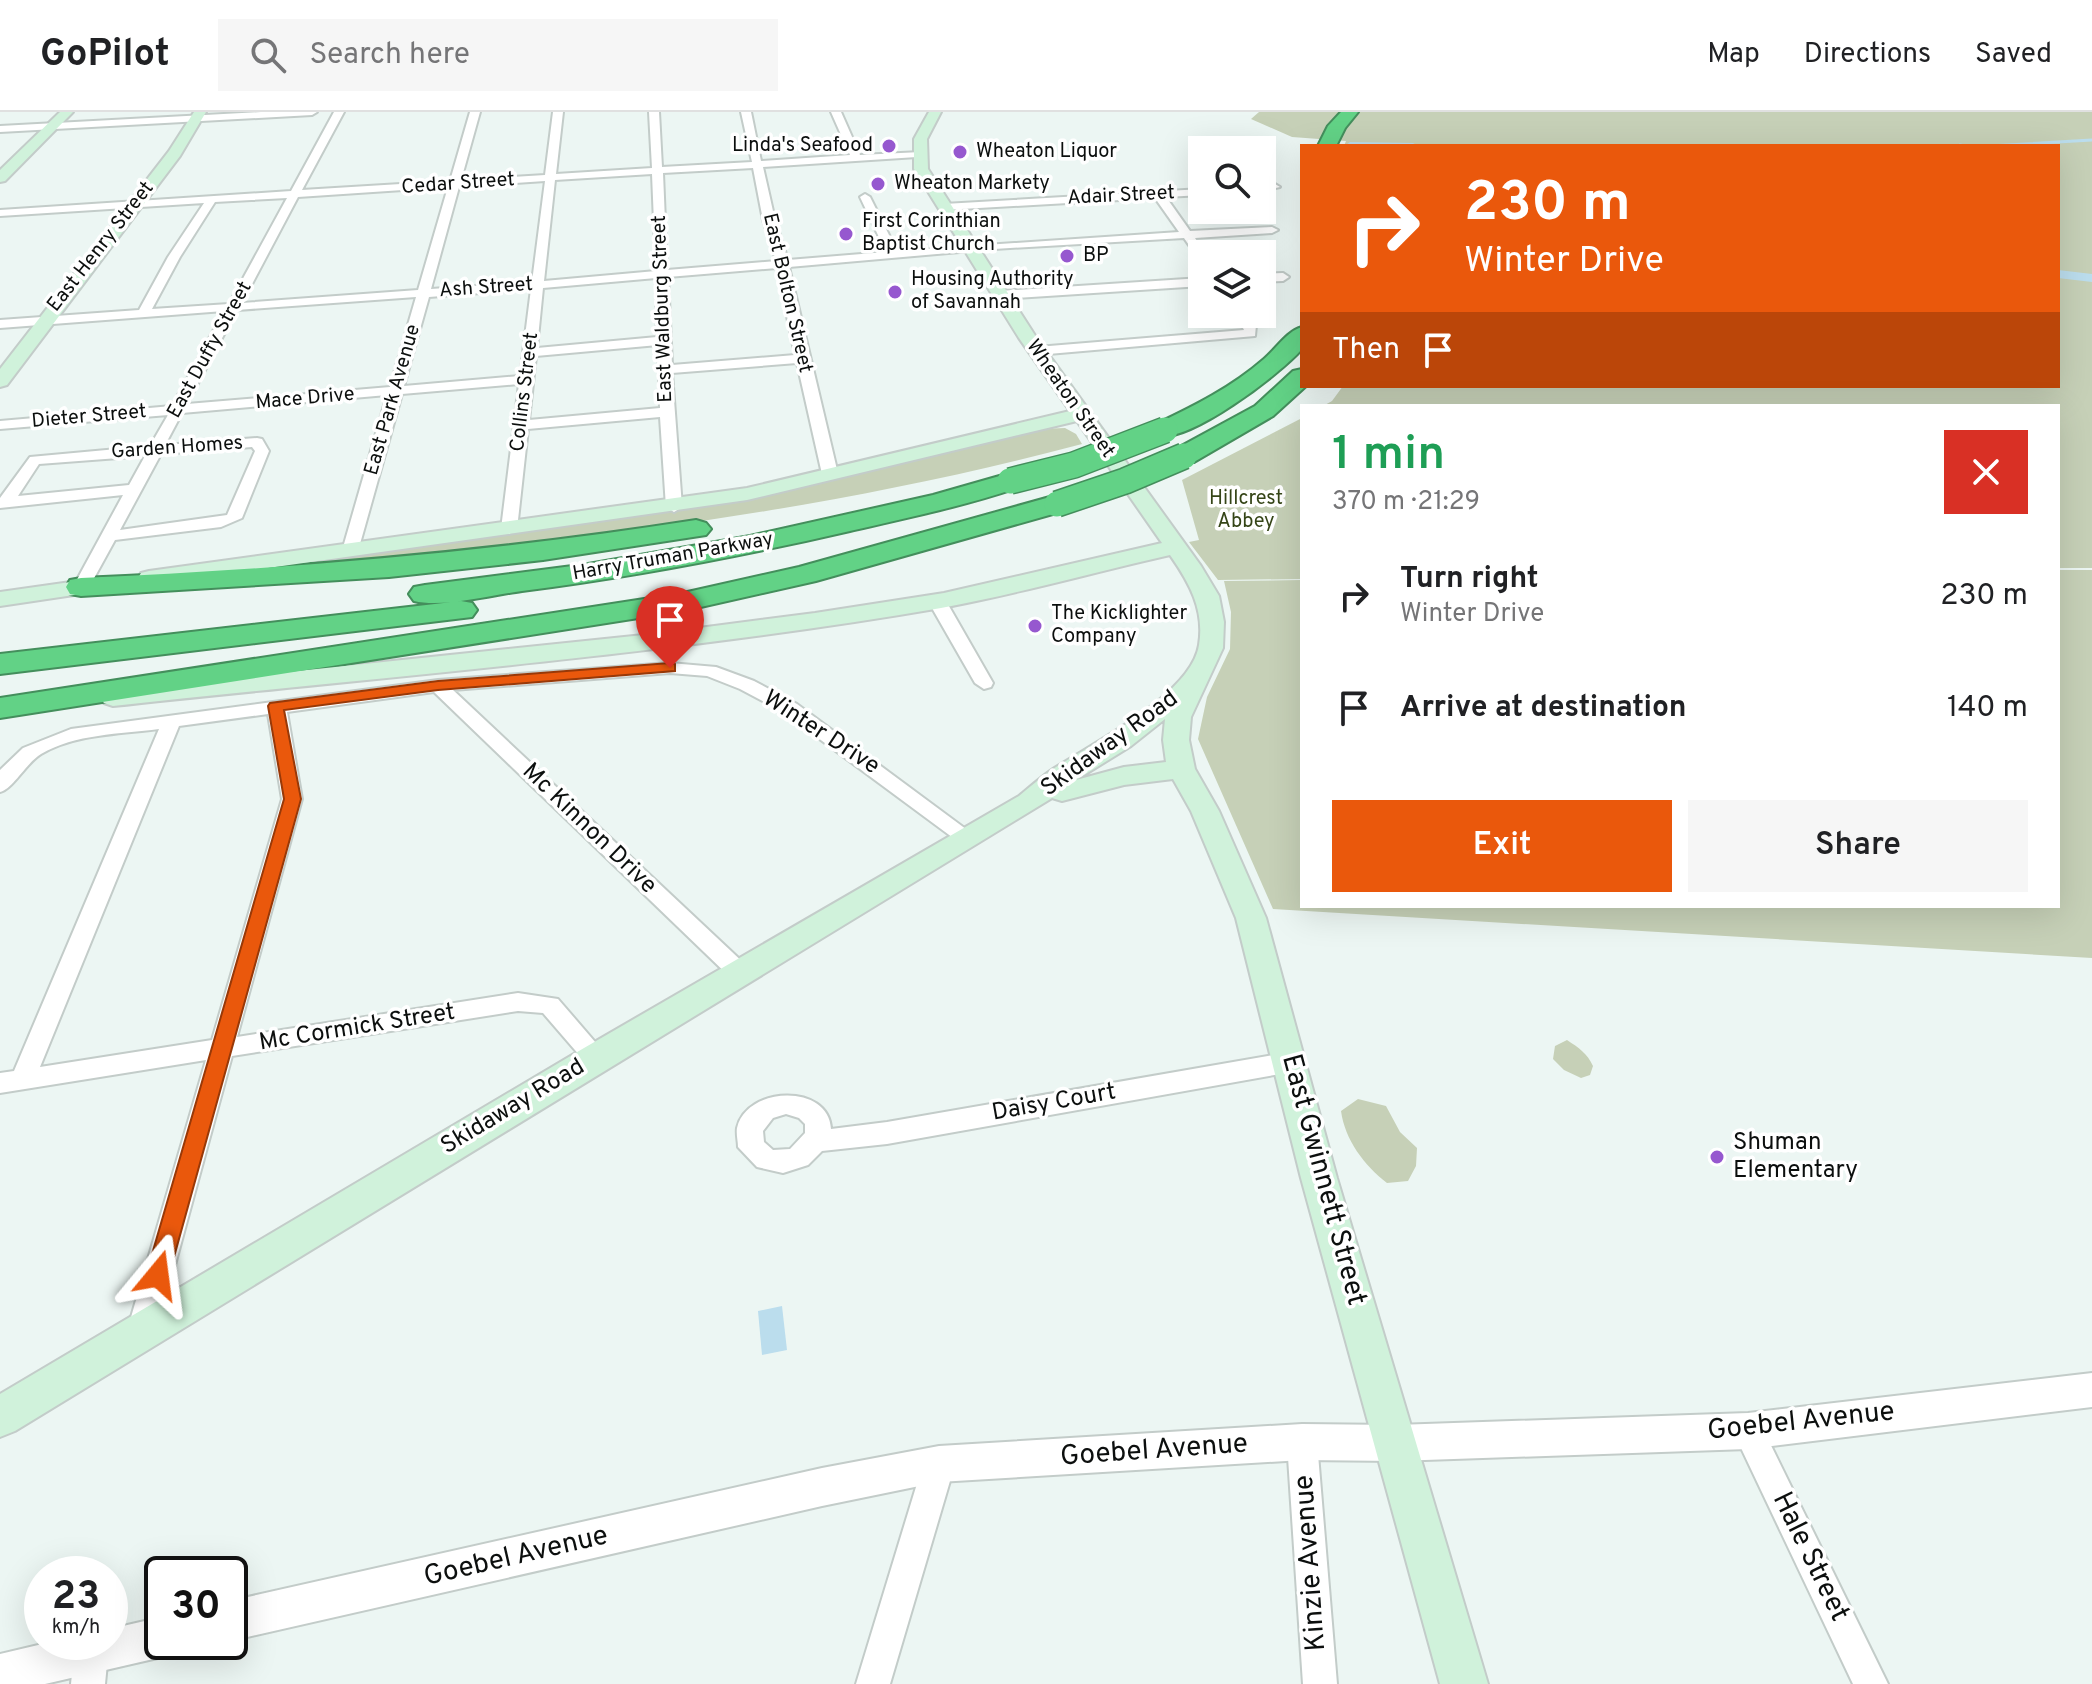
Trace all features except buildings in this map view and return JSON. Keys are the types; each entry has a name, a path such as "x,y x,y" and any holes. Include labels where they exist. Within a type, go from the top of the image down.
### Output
{"highway":[{"path":"1328,144 1337,126 1350,112"},
{"name":"Harry Truman Parkway","path":"1172,439 1272,365 1300,336"},
{"name":"Harry Truman Parkway","path":"0,643 590,573 798,535 985,490 1022,473 1074,465 1172,439 1249,408 1300,370"},
{"path":"0,710 683,602 805,575 1053,498 1125,481 1172,439 1264,411 1300,378"},
{"path":"81,587 231,581 527,552 683,531 1022,473"},
{"name":"Harry Truman Parkway","path":"0,664 593,592 794,555 1053,498"}],"main road":[{"path":"0,178 67,112"},
{"path":"917,154 925,127 935,112"},
{"name":"East Henry Street","path":"0,381 175,153 198,115"},
{"name":"Wheaton Street","path":"917,154 921,169 999,295 1193,571 1207,596 1212,622 1211,648 1191,685"},
{"path":"0,599 674,507 747,494 1080,414"},
{"path":"0,710 653,641 937,601 1174,547"},
{"name":"Skidaway Road","path":"0,1417 596,1057 1029,802 1062,776 1122,740 1191,685"},
{"name":"East Gwinnett Street","path":"1191,685 1178,717 1176,740 1181,769 1205,811 1251,918 1319,1178 1464,1684"},
{"path":"1086,764 1181,769"},
{"name":"Skidaway Road","path":"1029,802 1091,782 1181,769"}],"street":[{"path":"0,129 198,115 312,112"},
{"name":"East Duffy Street","path":"81,587 339,112"},
{"name":"East Park Avenue","path":"350,551 475,112"},
{"name":"Collins Street","path":"509,529 558,112"},
{"name":"East Waldburg Street","path":"654,112 666,340 666,412 674,507"},
{"name":"East Bolton Street","path":"746,112 830,474"},
{"path":"836,112 856,157"},
{"name":"Cedar Street","path":"0,213 658,171 707,163 758,164 917,154"},
{"name":"Adair Street","path":"944,207 1188,193"},
{"path":"1158,194 1191,240"},
{"path":"865,197 893,255"},
{"path":"144,313 174,257 211,200"},
{"name":"Ash Street","path":"0,324 537,285 971,249 1272,230"},
{"path":"1276,277 1283,277"},
{"path":"999,295 1188,283"},
{"path":"1037,351 1250,333 1250,328"},
{"path":"531,352 666,340"},
{"path":"666,370 803,358"},
{"name":"Mace Drive","path":"178,409 528,379"},
{"name":"Dieter Street","path":"0,425 178,409"},
{"path":"522,425 666,412"},
{"name":"Garden Homes","path":"4,503 35,460 257,442 262,451 234,518 109,536"},
{"path":"4,503 135,489"},
{"path":"937,601 984,683"},
{"name":"Winter Drive","path":"0,786 11,765 48,743 71,735 438,686 670,668 710,671 747,685 790,708 967,838"},
{"name":"Mc Kinnon Drive","path":"438,686 740,973"},
{"path":"142,1331 292,799 276,706"},
{"path":"12,1081 171,723"},
{"name":"Mc Cormick Street","path":"12,1081 518,1002 550,1005 596,1057"},
{"name":"Daisy Court","path":"817,1141 887,1133 1291,1062"},
{"name":"Goebel Avenue","path":"248,1617 939,1464 1302,1442 1396,1443 1748,1431 2092,1390"},
{"name":"Hale Street","path":"1748,1431 1871,1684"},
{"name":"Kinzie Avenue","path":"1302,1442 1320,1684"},
{"path":"873,1684 939,1464"},
{"path":"0,1674 90,1668 144,1645"}],"green space":[{"path":"1259,112 2092,112 2092,568 2060,568 2060,404 1327,404 1342,388 2060,388 2060,144 1345,144 1346,141 1292,137 1251,119"},
{"name":"Hillcrest Abbey","path":"1300,419 1300,579 1218,580 1189,542 1199,540 1182,480"},
{"path":"1065,428 1076,434 1082,444 983,469 783,508 480,549 277,567 753,497 1040,429"},
{"path":"2060,570 2092,570 2092,958 1273,909 1198,739 1207,697 1230,649 1231,612 1224,581 1300,580 1300,908 2060,908"},
{"path":"1567,1040 1588,1058 1593,1066 1590,1075 1581,1078 1564,1070 1553,1059 1555,1046"},
{"path":"1358,1099 1386,1106 1400,1132 1417,1148 1416,1166 1408,1181 1387,1183 1357,1151 1341,1111"}],"water":[{"path":"782,1306 787,1350 762,1355 758,1311"}],"waterway":[{"path":"2024,144 2092,140"},
{"path":"2060,274 2092,278"}],"place":[{"name":"Linda's Seafood","path":"889,146"},
{"name":"Wheaton Liquor","path":"960,152"},
{"name":"Wheaton Markety","path":"878,184"},
{"name":"First Corinthian Baptist Church","path":"846,234"},
{"name":"BP","path":"1067,256"},
{"name":"Housing Authority of Savannah","path":"895,292"},
{"name":"The Kicklighter Company","path":"1035,626"},
{"name":"Shuman Elementary","path":"1717,1157"}],"route":[{"path":"158,1275 292,799 276,706 438,686 670,668"}]}
